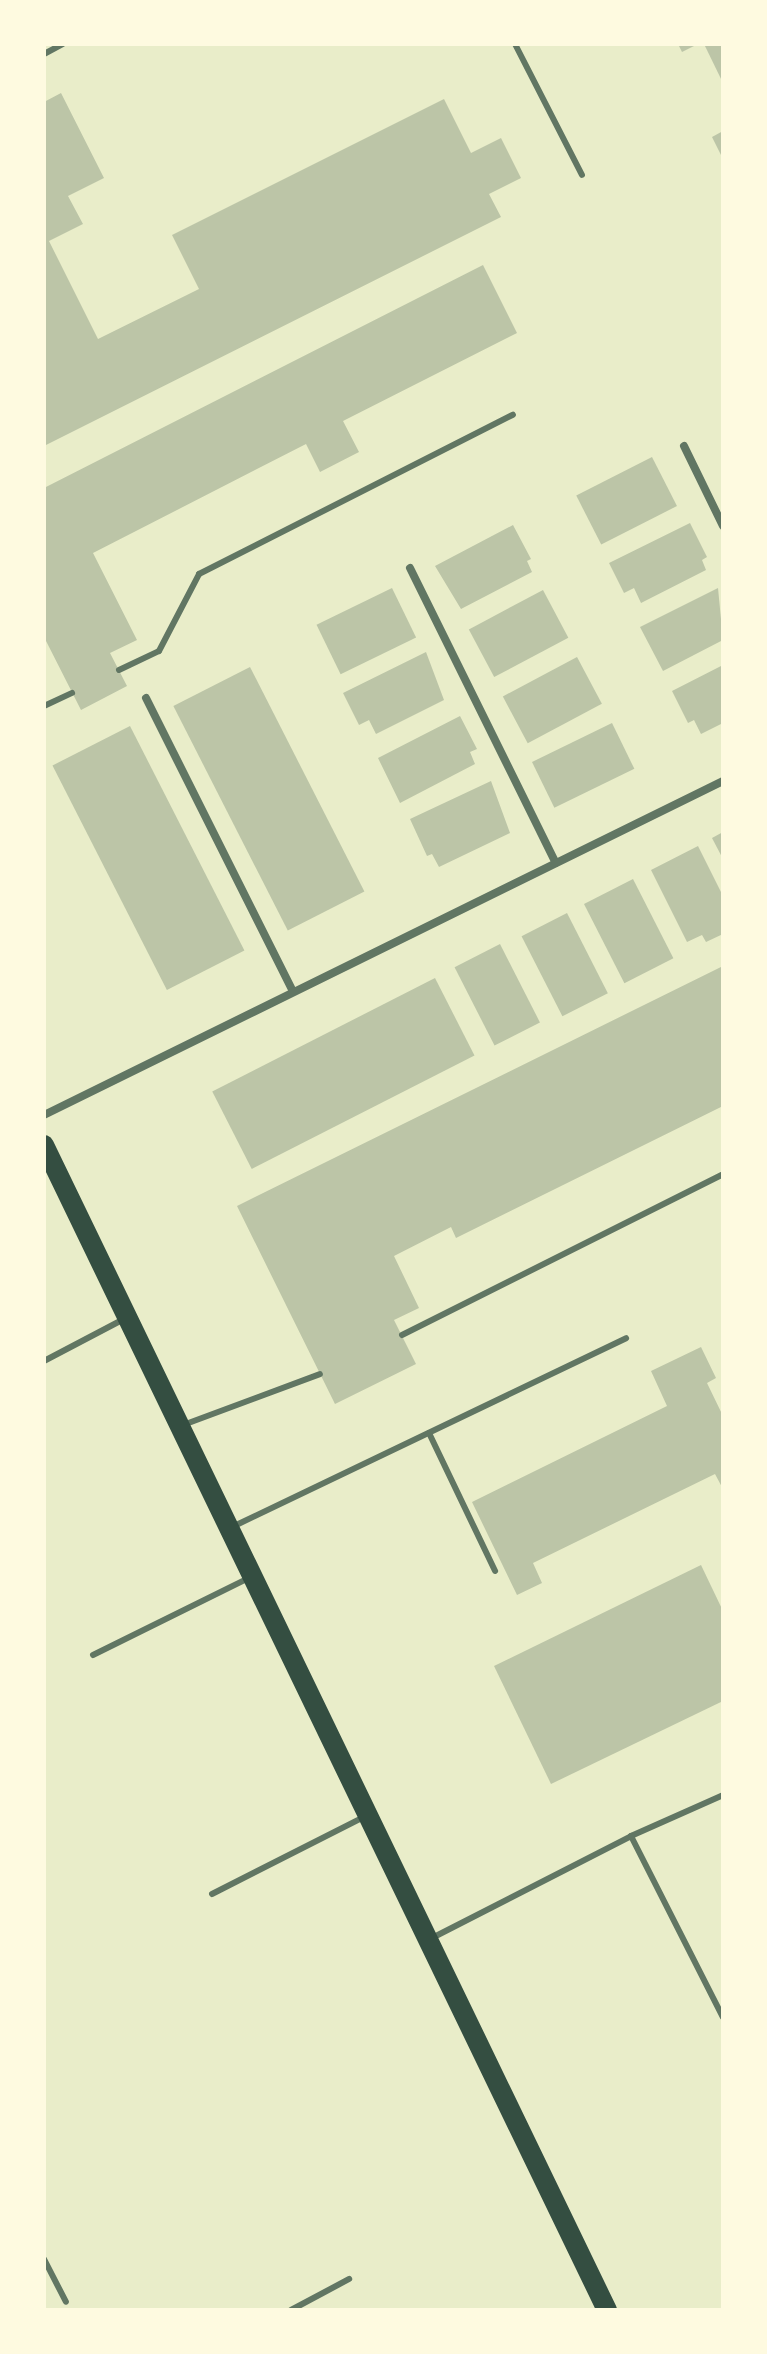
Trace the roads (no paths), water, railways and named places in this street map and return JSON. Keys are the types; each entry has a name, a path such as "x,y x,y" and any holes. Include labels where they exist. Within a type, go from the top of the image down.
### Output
{"main road":[{"path":"44,1145 607,2310"}],"street":[{"path":"684,446 723,526"},
{"path":"410,568 556,863"},
{"path":"146,698 293,991"},
{"path":"44,1115 723,781"}],"lane":[{"path":"44,54 63,44"},
{"path":"515,44 582,175"},
{"path":"119,670 159,651 199,574 513,415"},
{"path":"44,706 72,693"},
{"path":"402,1335 723,1174"},
{"path":"44,1361 127,1317"},
{"path":"229,1528 626,1338"},
{"path":"180,1426 320,1374"},
{"path":"429,1433 495,1571"},
{"path":"93,1655 252,1576"},
{"path":"428,1940 631,1836 723,1795"},
{"path":"212,1894 368,1815"},
{"path":"631,1836 723,2017"},
{"path":"44,2259 47,2273 66,2302"},
{"path":"291,2310 349,2279"}]}
